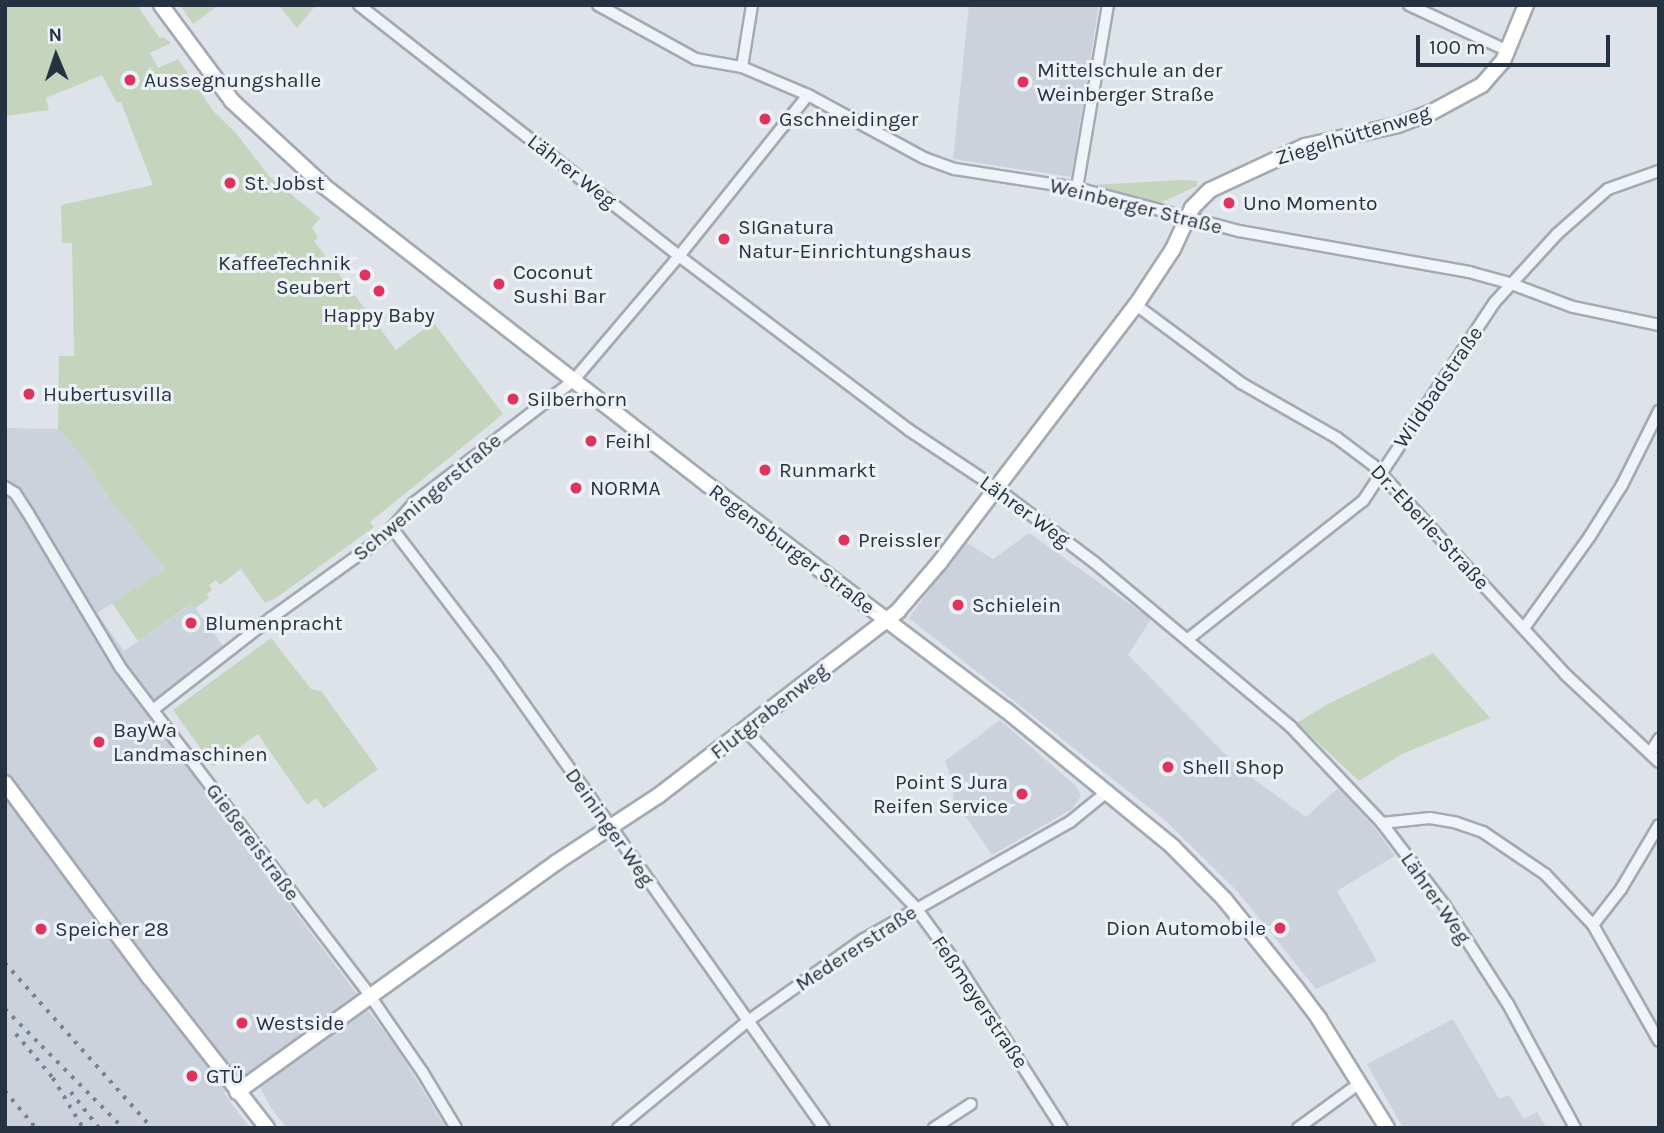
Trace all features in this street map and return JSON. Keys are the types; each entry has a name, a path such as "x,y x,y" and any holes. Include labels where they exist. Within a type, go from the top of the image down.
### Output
{"street":[{"name":"Regensburger Straße","path":"161,5 223,91 324,186 1108,791 1180,854 1240,917 1319,1019 1387,1128"},
{"name":"Lährer Weg","path":"359,5 679,256 909,430 996,488 1188,639 1291,727 1382,823 1446,906 1501,993 1575,1128"},
{"name":"Weinberger Straße","path":"598,5 696,59 742,67 808,95 942,165 1077,188 1239,231 1469,272 1509,283 1573,307 1659,325"},
{"path":"742,67 752,5"},
{"path":"1077,188 1108,5"},
{"path":"1409,5 1508,51"},
{"name":"Ziegelhüttenweg","path":"1188,217 1210,190 1286,153 1398,125 1432,112 1490,79 1508,51 1526,5"},
{"name":"Schweningerstraße","path":"154,709 392,528 414,503 573,380 679,256 808,95"},
{"name":"Wildbadstraße","path":"1188,639 1363,501 1509,283 1557,234 1608,189 1659,171"},
{"name":"Flutgrabenweg","path":"237,1092 608,827 658,796 886,621 920,587 1136,305 1173,249 1188,217"},
{"name":"Dr.-Eberle-Straße","path":"1136,305 1241,383 1337,438 1383,474 1575,684 1659,762"},
{"path":"1524,628 1590,536 1622,485 1659,411"},
{"name":"Gießereistraße","path":"5,487 15,493 28,513 120,667 371,997 424,1073 456,1128"},
{"name":"Deininger Weg","path":"392,528 496,666 824,1128"},
{"name":"Feßmeyerstraße","path":"745,730 916,908 972,986 1062,1128"},
{"path":"1650,753 1659,739"},
{"path":"5,783 237,1092 267,1128"},
{"name":"Medererstraße","path":"618,1128 748,1021 864,939 1070,822 1108,791"},
{"path":"1382,823 1430,818 1483,832 1545,874 1593,925 1659,1041"},
{"path":"1593,925 1620,890 1659,825"},
{"path":"1298,1128 1360,1083"},
{"path":"934,1128 971,1104"}],"shaded area":[{"name":"Mittelschule an der Weinberger Straße","path":"969,5 1099,5 1071,177 953,159"},
{"path":"5,428 58,429 83,457 108,497 165,569 97,613 124,651 192,604 223,646 143,709 359,997 224,1093 250,1128 5,1128"},
{"path":"1029,533 1151,619 1128,655 1241,770 1306,817 1338,788 1374,827 1395,856 1337,891 1377,961 1316,989 1238,892 1166,821 909,618 964,541 993,559"},
{"path":"1000,720 1077,787 1081,796 1072,809 992,855 953,798 954,784 945,761"},
{"path":"366,1008 395,1045 446,1128 287,1128 271,1108 261,1089 264,1081"},
{"path":"1453,1019 1499,1099 1509,1095 1524,1119 1537,1112 1547,1128 1403,1128 1367,1064"}],"green space":[{"path":"5,5 137,5 159,37 171,43 150,53 158,68 178,59 214,112 235,132 270,177 320,218 312,228 318,237 314,241 396,350 433,322 503,414 370,522 374,527 276,598 265,603 241,569 220,585 216,580 209,585 212,590 207,594 209,598 195,608 191,604 138,641 112,603 165,569 108,497 83,457 58,429 59,356 74,356 72,243 62,243 61,205 153,185 121,102 117,103 102,75 46,98 49,110 5,116"},
{"path":"180,5 219,5 193,24"},
{"path":"278,5 316,5 297,28"},
{"path":"1197,181 1197,186 1160,203 1093,185"},
{"path":"271,638 311,689 321,691 378,769 324,808 316,798 307,805 258,734 213,766 173,710"},
{"path":"1433,653 1490,718 1402,754 1359,781 1297,723 1326,705"}],"railway":[{"path":"5,963 152,1128"},
{"path":"5,1009 123,1128"},
{"path":"16,1034 53,1078 83,1128"},
{"path":"5,1091 36,1128"},
{"path":"71,1092 99,1128"}],"place":[{"name":"Aussegnungshalle","path":"130,80"},
{"name":"Mittelschule an der Weinberger Straße","path":"1023,82"},
{"name":"Gschneidinger","path":"765,119"},
{"name":"St. Jobst","path":"230,183"},
{"name":"Uno Momento","path":"1229,203"},
{"name":"SIGnatura Natur-Einrichtungshaus","path":"724,239"},
{"name":"KaffeeTechnik Seubert","path":"365,275"},
{"name":"Coconut Sushi Bar","path":"499,284"},
{"name":"Happy Baby","path":"379,291"},
{"name":"Hubertusvilla","path":"29,394"},
{"name":"Silberhorn","path":"513,399"},
{"name":"Feihl","path":"591,441"},
{"name":"Runmarkt","path":"765,470"},
{"name":"NORMA","path":"576,488"},
{"name":"Preissler","path":"844,540"},
{"name":"Schielein","path":"958,605"},
{"name":"Blumenpracht","path":"191,623"},
{"name":"BayWa Landmaschinen","path":"99,742"},
{"name":"Shell Shop","path":"1168,767"},
{"name":"Point S Jura Reifen Service","path":"1022,794"},
{"name":"Dion Automobile","path":"1280,928"},
{"name":"Speicher 28","path":"41,929"},
{"name":"Westside","path":"242,1023"},
{"name":"GTÜ","path":"192,1076"}]}
